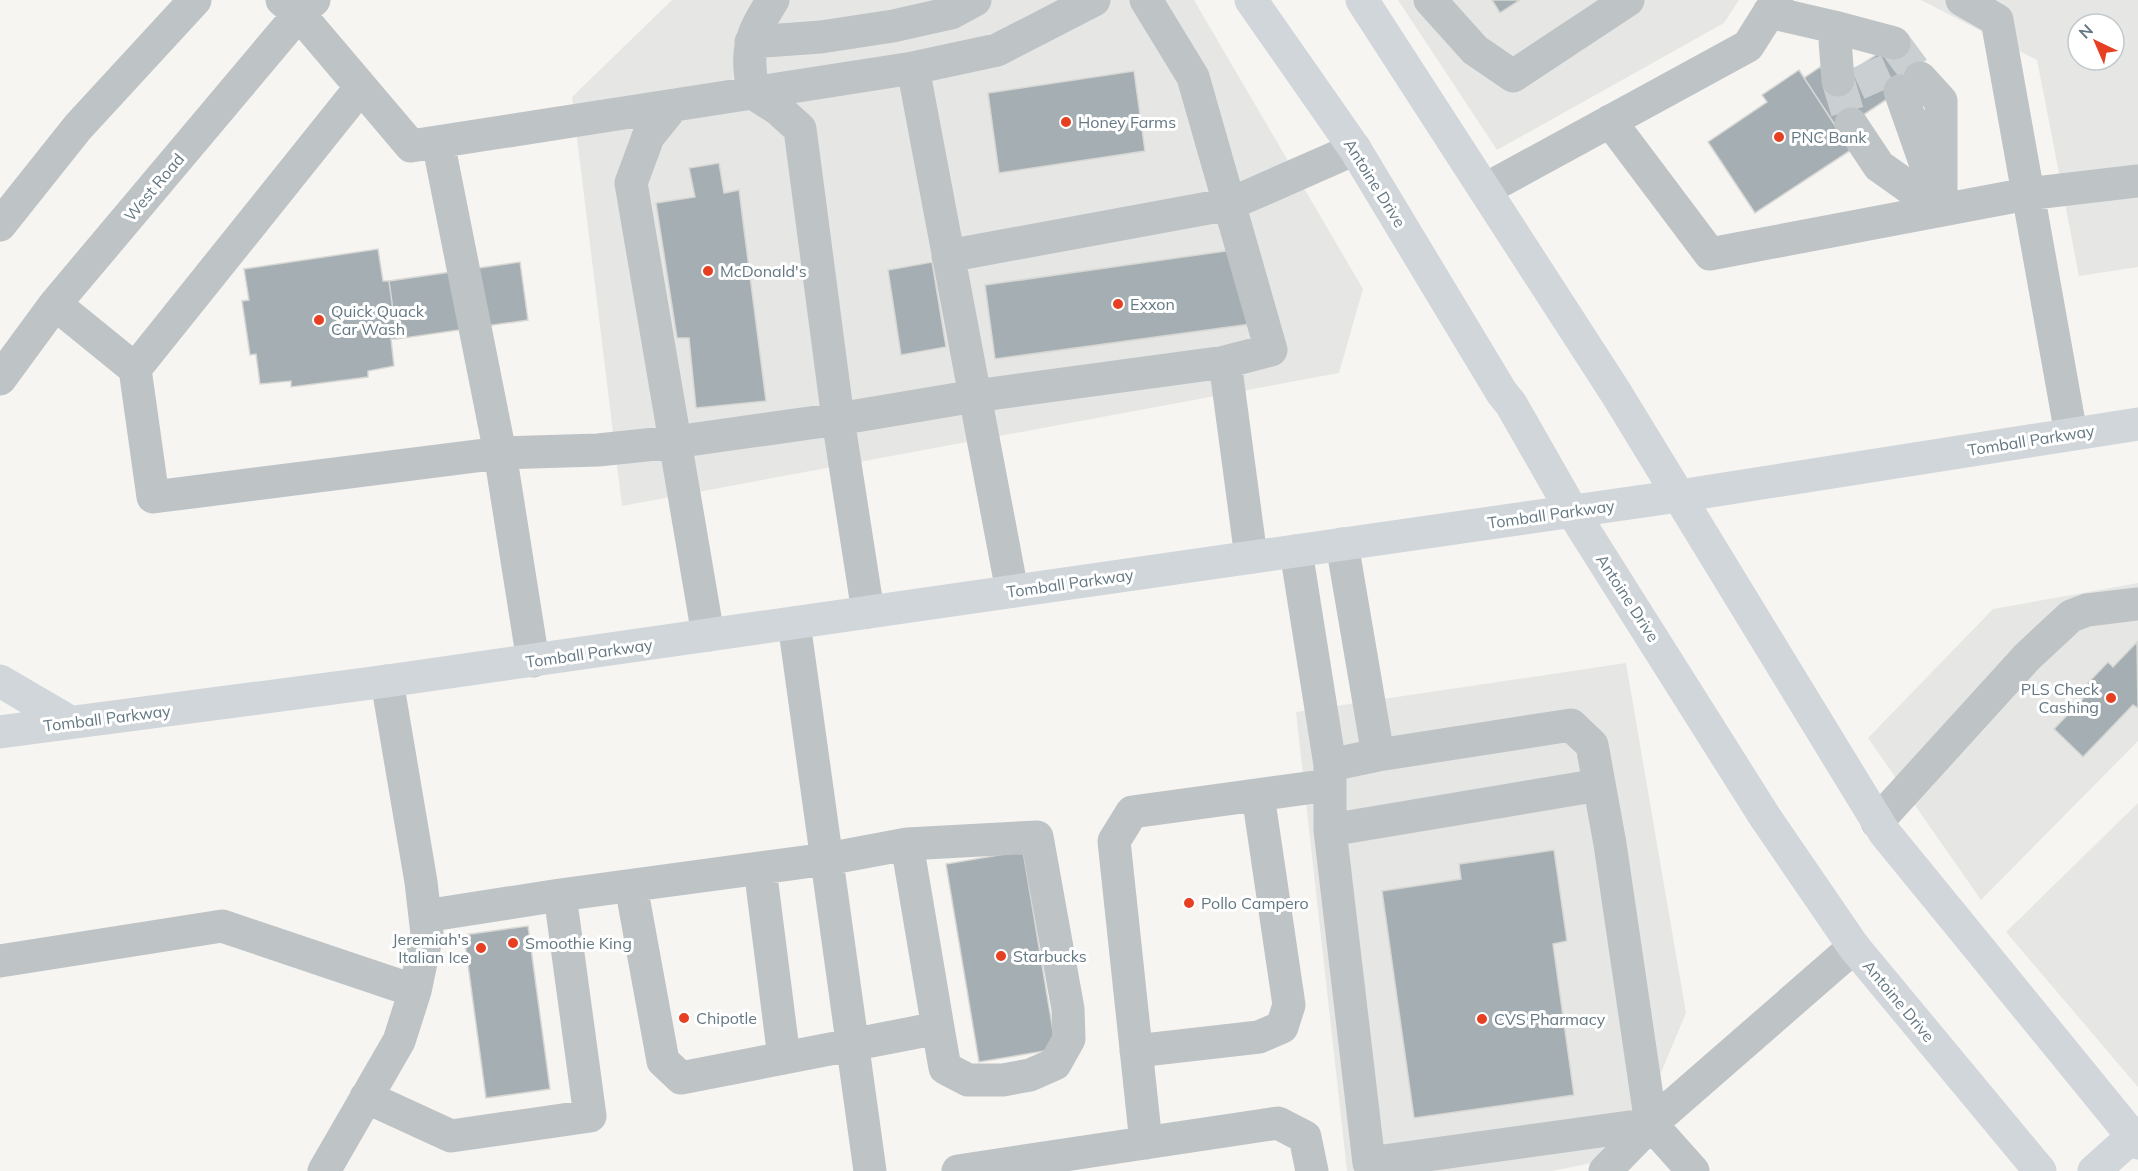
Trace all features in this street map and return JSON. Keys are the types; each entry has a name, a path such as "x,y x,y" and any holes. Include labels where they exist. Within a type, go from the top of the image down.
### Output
{"main road":[{"name":"Antoine Drive","path":"1251,0 1354,149 1502,393 1511,404 1572,511 1765,817 1854,947 2040,1171"},
{"path":"1362,0 1486,189 1679,496 1877,822 2135,1140 2094,1171"},
{"name":"Tomball Parkway","path":"0,732 533,661 1679,496 2138,424"},
{"path":"0,681 70,723"}],"street":[{"path":"0,225 78,127 195,0"},
{"path":"773,0 761,18 751,42 748,63 753,93 778,108 801,129 838,419 867,612"},
{"path":"751,42 821,38 893,26 951,13 975,0"},
{"path":"298,5 361,87 411,146 913,68 997,50 1094,0"},
{"path":"55,304 135,369 153,497 500,453 598,450 675,442 838,419 975,396 1221,363 1271,350 1193,77 1146,0"},
{"path":"1430,0 1475,50 1513,76 1628,0"},
{"path":"1962,0 1997,20 2072,434"},
{"name":"West Road","path":"0,379 55,304 298,5"},
{"path":"1486,189 1748,46 1773,6 1834,27 1870,59 1834,27"},
{"path":"913,68 1012,591"},
{"path":"135,369 361,87"},
{"path":"1889,99 1931,116 1941,210 1889,99"},
{"path":"673,106 648,137 632,183 708,635"},
{"path":"1610,121 1710,254 2027,194 2138,181"},
{"path":"438,142 500,453 533,661"},
{"path":"948,256 1230,204 1354,149"},
{"path":"1221,363 1225,362 1251,557"},
{"path":"1342,544 1378,755"},
{"path":"1296,551 1330,775 1330,830 1369,1163 1651,1124"},
{"path":"1877,822 2012,673 2071,616 2087,610 2138,604"},
{"path":"794,623 870,1171"},
{"path":"324,1171 399,1041 415,992 427,934 387,681"},
{"path":"1146,1143 1114,841 1132,812 1258,795 1330,775 1378,755 1571,725 1592,745 1651,1124 1693,1171"},
{"path":"1330,830 1599,785"},
{"path":"1136,1051 1259,1037 1282,1027 1289,1005 1258,795"},
{"path":"425,916 560,895 827,859 907,844 1037,837 1068,1009 1069,1039 1055,1064 1030,1075 1003,1080 968,1080 945,1068 907,844"},
{"path":"760,868 784,1058"},
{"path":"631,886 663,1061 681,1078 938,1028"},
{"path":"366,1097 451,1136 590,1116 560,895"},
{"path":"0,961 222,926 415,992"},
{"path":"1605,1171 1651,1124 1854,947"},
{"path":"958,1171 1278,1123 1305,1137 1312,1171"}],"shaded area":[{"path":"672,0 1194,0 1363,289 1339,373 622,506 572,97"},
{"path":"1398,0 1739,0 1724,23 1497,150"},
{"path":"1921,0 2138,0 2138,267 2079,276 2037,60"},
{"path":"2138,583 2138,741 1981,900 1868,738 1993,609"},
{"path":"1626,663 1686,1013 1626,1156 1552,1171 1347,1171 1296,712"},
{"path":"2138,803 2138,1087 2006,932"}],"building":[{"path":"1492,0 1520,0 1500,13"},
{"path":"1901,39 1925,74 1839,131 1804,78 1820,67 1831,84"},
{"name":"PNC Bank","path":"1799,70 1851,150 1755,213 1708,142 1767,102 1762,95"},
{"name":"Honey Farms","path":"1134,71 1145,151 999,173 988,93"},
{"name":"McDonald's","path":"719,163 724,193 739,190 766,401 696,408 689,338 677,338 656,203 695,197 689,168"},
{"name":"Quick Quack Car Wash","path":"378,249 383,281 389,281 397,339 391,339 394,366 368,371 368,377 291,387 291,381 260,384 256,354 250,355 242,301 249,300 244,269"},
{"name":"Exxon","path":"1240,249 1251,324 995,359 985,285"},
{"path":"520,262 528,320 397,339 389,281"},
{"path":"932,262 946,347 901,355 888,270"},
{"name":"PLS Check Cashing","path":"2137,642 2138,708 2133,705 2083,757 2054,729 2091,690 2086,685 2108,662 2113,667"},
{"name":"CVS Pharmacy","path":"1554,850 1567,941 1553,944 1574,1095 1414,1118 1382,891 1461,879 1459,864"},
{"name":"Starbucks","path":"1023,851 1056,1049 979,1062 946,864"},
{"path":"528,926 550,1089 486,1098 464,935"}],"tunnel":[{"path":"1894,43 1920,78"},
{"path":"1866,62 1884,102"},
{"path":"1838,80 1851,124"}],"place":[{"name":"Honey Farms","path":"1066,122"},
{"name":"PNC Bank","path":"1779,137"},
{"name":"McDonald's","path":"708,271"},
{"name":"Exxon","path":"1118,304"},
{"name":"Quick Quack Car Wash","path":"319,320"},
{"name":"PLS Check Cashing","path":"2111,698"},
{"name":"Pollo Campero","path":"1189,903"},
{"name":"Smoothie King","path":"513,943"},
{"name":"Jeremiah's Italian Ice","path":"481,948"},
{"name":"Starbucks","path":"1001,956"},
{"name":"Chipotle","path":"684,1018"},
{"name":"CVS Pharmacy","path":"1482,1019"}]}
